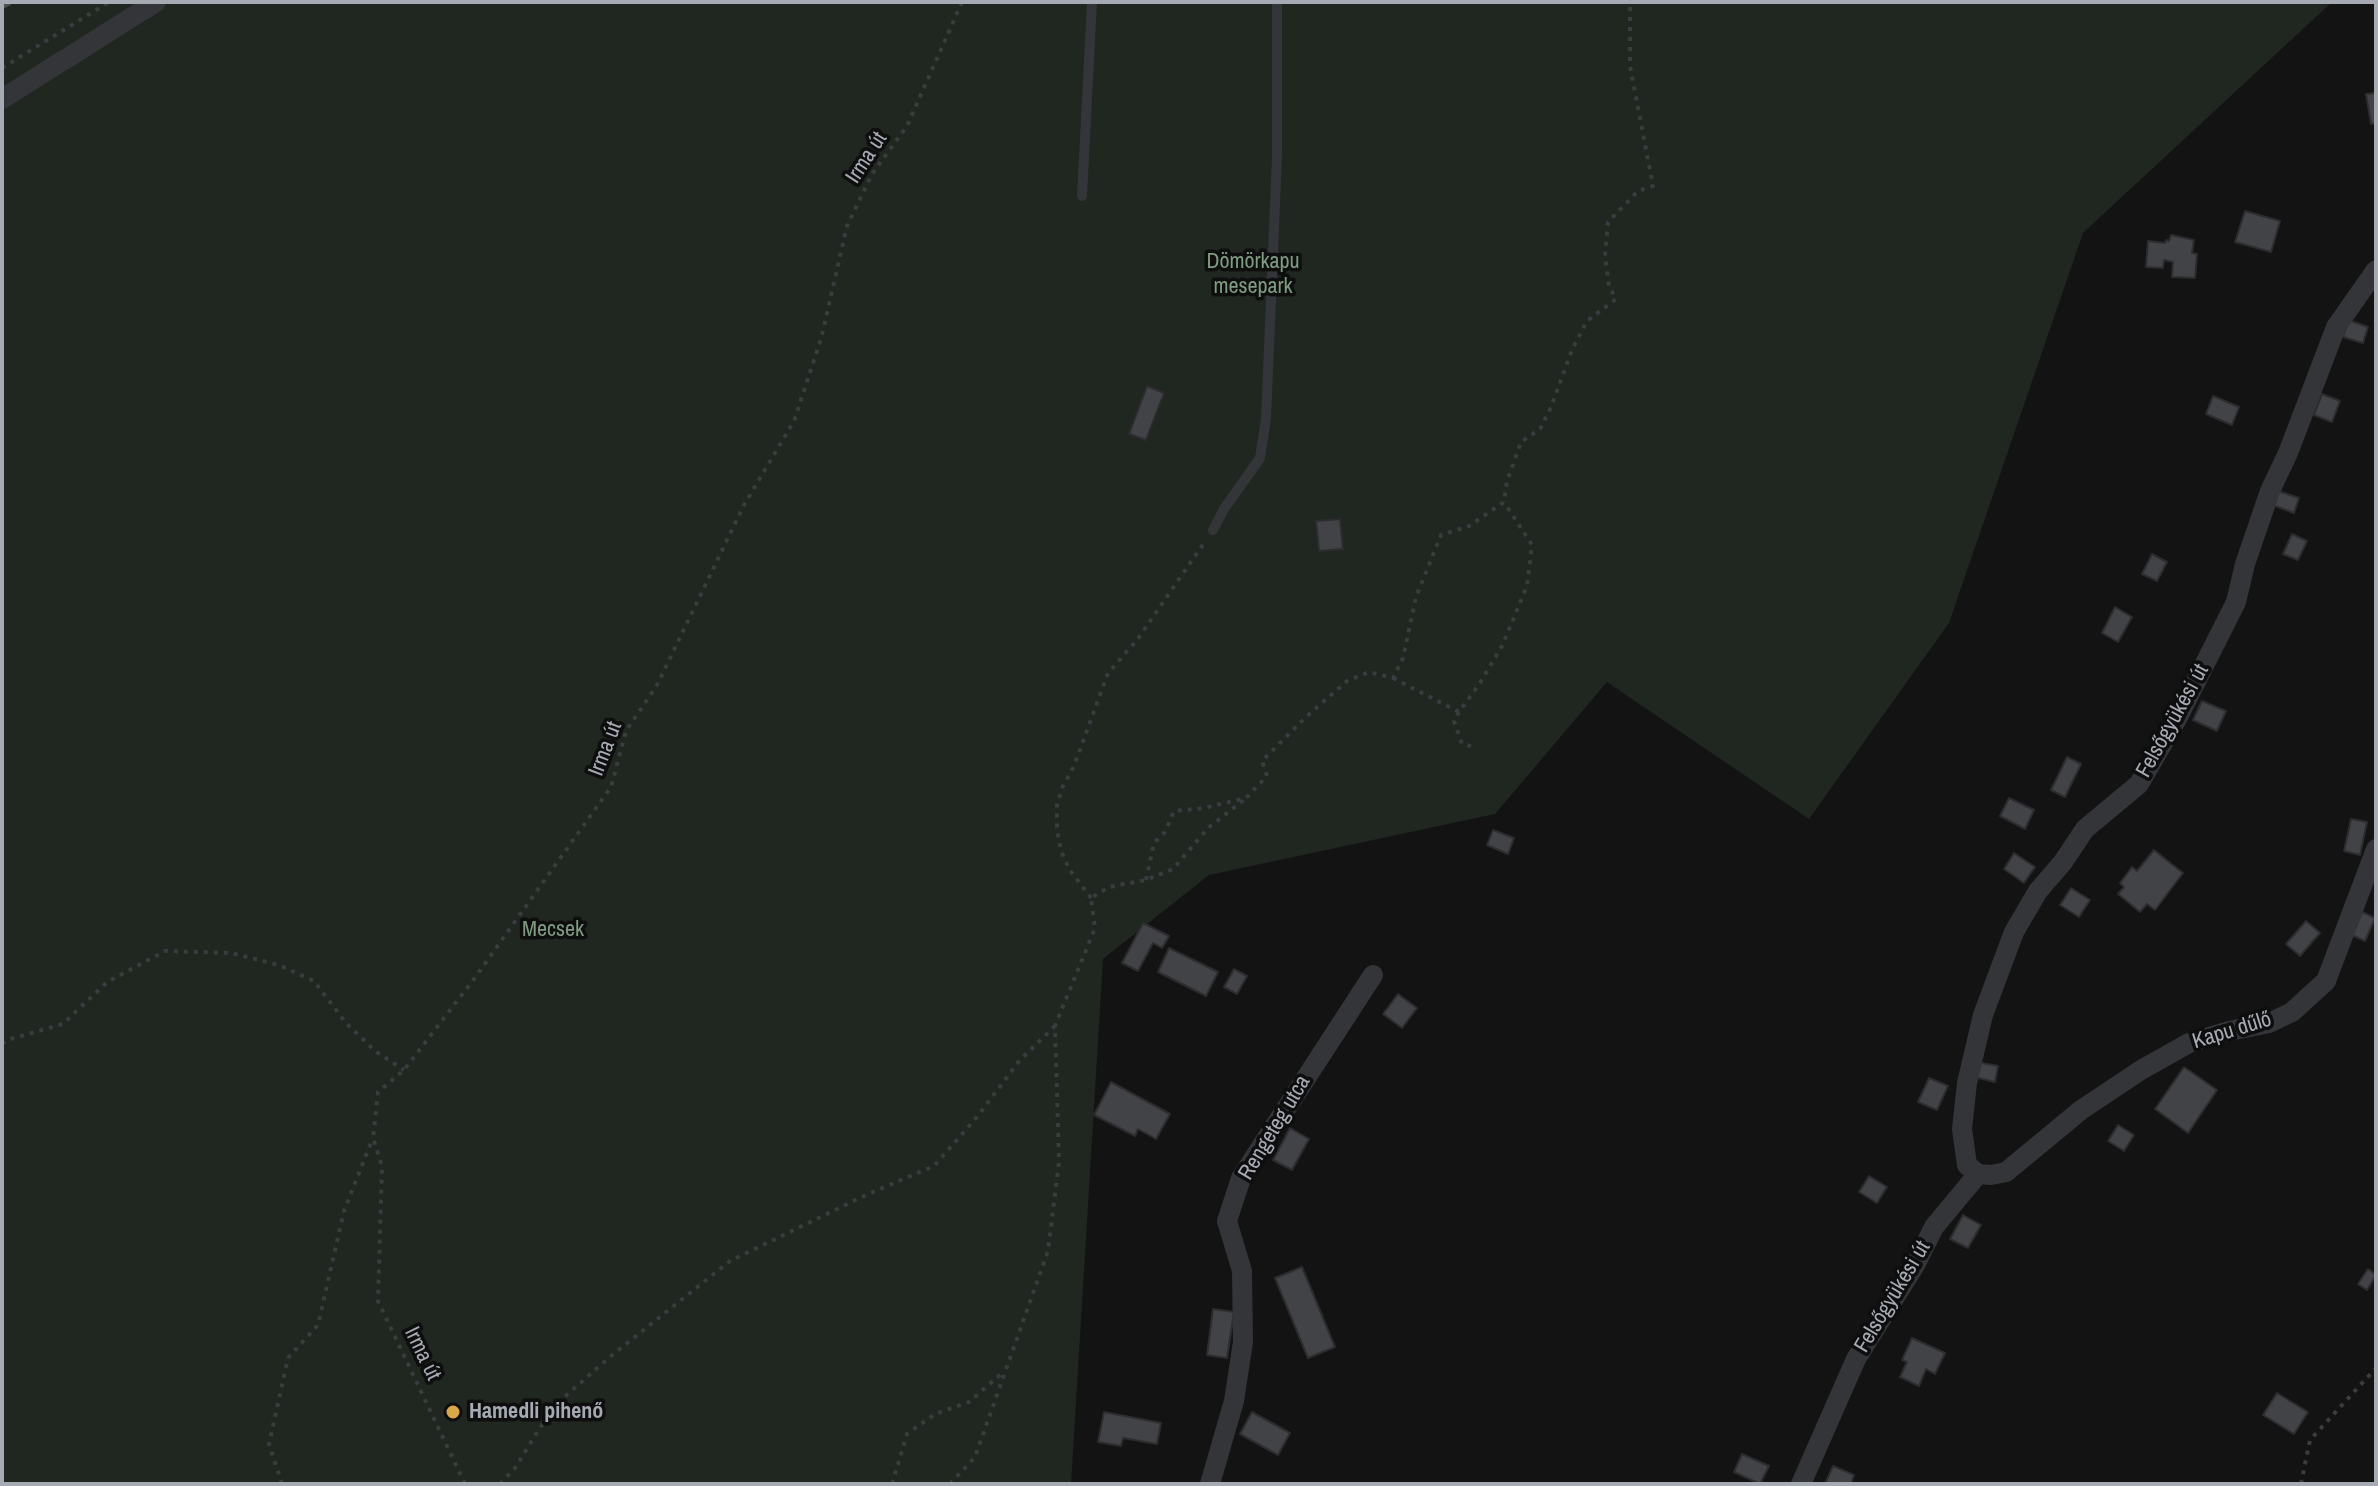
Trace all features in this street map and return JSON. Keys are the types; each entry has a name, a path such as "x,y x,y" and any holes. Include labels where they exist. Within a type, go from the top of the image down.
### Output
{"street":[{"path":"2,99 156,2"},
{"name":"Felsőgyükési út","path":"1801,1484 1856,1359 1915,1265 1934,1227 1978,1174 1967,1165 1962,1129 1967,1083 1983,1015 2014,932 2038,891 2063,862 2085,829 2139,784 2178,717 2236,602 2245,564 2270,491 2288,453 2336,327 2376,270"},
{"name":"Kapu dűlő","path":"1978,1174 2006,1172 2081,1110 2189,1043 2269,1023 2292,1012 2326,981 2376,849"},
{"name":"Rengeteg utca","path":"1210,1484 1234,1401 1243,1342 1242,1271 1227,1221 1241,1178 1373,975"}],"lane":[{"path":"1082,196 1092,2"},
{"path":"1213,530 1260,458 1266,419 1277,156 1277,2"}],"path":[{"path":"2,68 109,2"},
{"name":"Irma út","path":"465,1484 378,1301 382,1166 373,1138 378,1092 404,1070 474,979 611,787 626,731 657,685 744,505 794,421 821,339 847,226 872,174 907,126 962,2"},
{"path":"1476,747 1462,744 1454,721 1502,646 1527,586 1532,545 1504,502 1507,481 1521,442 1540,429 1551,407 1572,350 1587,321 1616,299 1609,286 1605,256 1608,222 1638,191 1653,186 1630,66 1630,2"},
{"path":"1393,678 1403,658 1416,597 1441,535 1469,526 1504,502"},
{"path":"500,1484 515,1468 553,1407 611,1356 730,1261 866,1195 934,1166 977,1117 1020,1060 1055,1026 1095,928 1091,898 1069,869 1061,851 1057,805 1062,788 1074,766 1108,673 1137,640 1213,530"},
{"path":"1091,898 1109,887 1146,880 1173,869 1208,828 1246,798 1267,776 1262,761 1347,681 1369,672 1393,678 1459,712"},
{"path":"1146,880 1154,843 1165,832 1174,811 1246,798"},
{"path":"2,1044 63,1024 107,982 165,951 231,953 279,965 314,981 346,1023 375,1051 404,1070"},
{"path":"950,1484 975,1457 1048,1251 1059,1162 1055,1026"},
{"path":"282,1484 269,1444 288,1358 318,1325 344,1211 373,1138"},
{"path":"2301,1484 2310,1440 2376,1368"},
{"path":"892,1484 907,1434 935,1414 969,1402 1004,1372"}],"green space":[{"name":"Mecsek","path":"2,2 2332,2 2083,233 1949,623 1809,819 1607,682 1495,814 1209,875 1103,959 1071,1484 2,1484"}],"building":[{"path":"2376,93 2376,123 2371,124 2366,94"},
{"path":"2245,211 2280,221 2271,252 2235,242"},
{"path":"2171,235 2194,240 2192,253 2197,254 2195,278 2172,277 2173,262 2164,260 2163,268 2146,267 2148,241 2165,243"},
{"path":"2348,320 2368,327 2363,343 2343,337"},
{"path":"1147,386 1164,393 1146,440 1129,434"},
{"path":"2322,394 2340,401 2332,422 2314,415"},
{"path":"2213,396 2239,407 2232,425 2206,414"},
{"path":"2275,490 2299,498 2294,513 2270,504"},
{"path":"1340,519 1343,549 1319,551 1316,521"},
{"path":"2292,534 2307,541 2298,560 2283,554"},
{"path":"2152,554 2167,562 2157,581 2142,574"},
{"path":"2115,607 2132,617 2118,642 2102,633"},
{"path":"2202,701 2226,711 2217,731 2193,720"},
{"path":"2067,757 2081,764 2065,797 2051,790"},
{"path":"2009,798 2034,810 2025,829 2000,816"},
{"path":"2351,819 2367,822 2360,855 2344,851"},
{"path":"1493,830 1514,838 1508,854 1487,845"},
{"path":"2154,850 2183,873 2155,910 2147,904 2140,912 2118,894 2124,887 2120,883 2132,867 2137,871"},
{"path":"2014,853 2035,867 2024,883 2004,869"},
{"path":"2071,888 2090,900 2079,917 2060,905"},
{"path":"2362,912 2375,918 2365,941 2352,935"},
{"path":"2306,921 2320,933 2300,956 2286,944"},
{"path":"1143,923 1169,936 1162,948 1153,943 1138,971 1122,963"},
{"path":"1169,948 1218,972 1206,996 1158,972"},
{"path":"1234,969 1247,976 1237,994 1224,987"},
{"path":"1398,994 1417,1008 1402,1028 1383,1014"},
{"path":"1977,1062 1998,1066 1995,1082 1974,1077"},
{"path":"2184,1067 2217,1090 2188,1133 2155,1109"},
{"path":"1929,1078 1948,1086 1937,1110 1918,1102"},
{"path":"1111,1082 1170,1114 1156,1139 1138,1129 1135,1136 1094,1115"},
{"path":"2118,1125 2134,1135 2124,1151 2108,1141"},
{"path":"1290,1128 1309,1139 1292,1170 1273,1160"},
{"path":"1869,1176 1887,1187 1877,1203 1859,1192"},
{"path":"1963,1215 1981,1225 1968,1248 1950,1239"},
{"path":"1302,1267 1335,1347 1308,1358 1275,1278"},
{"path":"2368,1269 2376,1275 2367,1290 2358,1284"},
{"path":"1213,1309 1234,1312 1227,1358 1207,1355"},
{"path":"1912,1338 1945,1353 1935,1374 1926,1369 1919,1386 1900,1377 1907,1362 1902,1360"},
{"path":"2277,1393 2308,1412 2294,1434 2263,1415"},
{"path":"1104,1412 1161,1423 1157,1444 1123,1438 1121,1446 1098,1442"},
{"path":"1252,1412 1290,1433 1278,1455 1240,1434"},
{"path":"1742,1454 1769,1466 1760,1484 1734,1472"},
{"path":"1833,1466 1854,1475 1851,1484 1825,1484"}],"railway":[{"path":"2,6 10,2"}],"place":[{"name":"Hamedli pihenő","path":"453,1412"}],"park label":[{"name":"Dömörkapu mesepark","path":"1253,274"}]}
